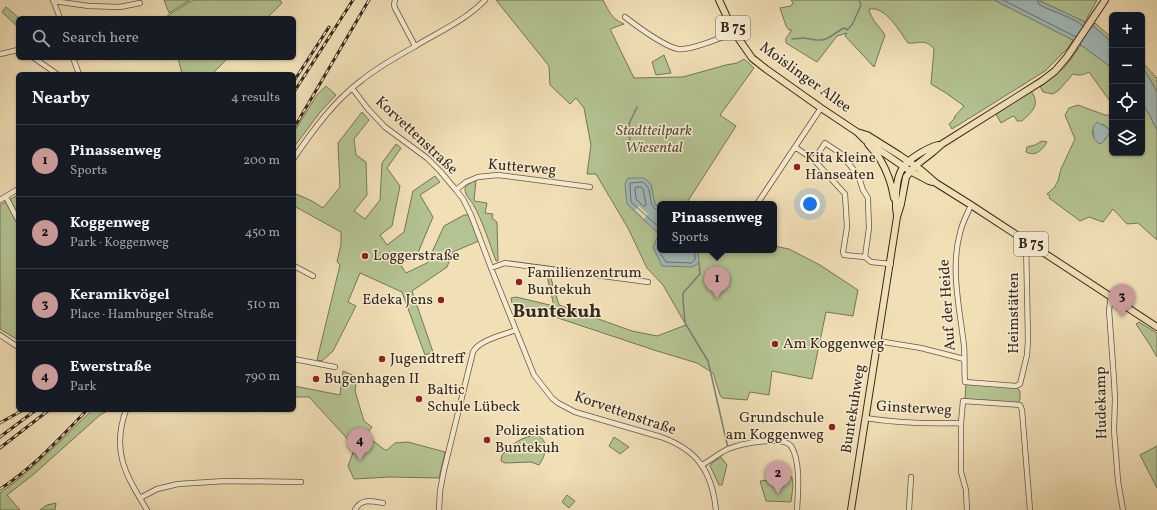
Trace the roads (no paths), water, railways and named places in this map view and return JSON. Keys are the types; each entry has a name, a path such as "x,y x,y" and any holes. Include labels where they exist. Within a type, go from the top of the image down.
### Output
{"main road":[{"name":"Moislinger Allee","path":"719,0 734,32 752,58 857,132 865,140 906,164 928,181 935,182 971,205"},
{"path":"912,168 942,144 1042,81 1061,65 1076,46 1105,0"},
{"name":"Moislinger Allee","path":"857,132 867,136 902,158 906,164"},
{"path":"865,140 880,160 885,170 893,192 896,208"},
{"path":"906,164 928,149 942,144"},
{"name":"Buntekuhweg","path":"897,217 896,208 900,174 906,164"},
{"name":"Buntekuhweg","path":"851,510 891,264 897,217 906,177 912,168"},
{"name":"B 75","path":"971,205 1157,327"}],"street":[{"path":"53,0 89,6 120,7 140,3"},
{"path":"53,0 59,16"},
{"path":"395,0 395,8 415,46"},
{"path":"296,155 317,126 352,88 370,74 461,20 485,0"},
{"path":"625,17 669,46 680,50 712,41 734,32"},
{"path":"0,54 16,50"},
{"path":"37,60 54,72"},
{"path":"74,60 77,72"},
{"name":"Korvettenstraße","path":"352,88 382,124 427,158 441,172 463,199 471,215 534,375 552,398 575,412 671,440 688,450 702,465 710,481 714,494 716,510"},
{"path":"759,201 821,108"},
{"path":"814,160 825,143 840,153 858,175 863,190 868,198 869,228 865,257"},
{"path":"795,147 814,160 845,194 847,227 843,252 844,255 865,257 871,262 891,264"},
{"name":"Kutterweg","path":"456,190 466,182 478,176 498,175 590,187"},
{"path":"0,200 16,190"},
{"path":"6,197 16,216"},
{"name":"Auf der Heide","path":"964,382 964,359 958,299 956,253 962,227 971,205"},
{"name":"Heimstätten","path":"964,382 1016,386 1020,384 1028,340 1026,241"},
{"path":"491,268 506,263 648,282"},
{"path":"296,267 313,276"},
{"name":"Hudekamp","path":"1111,296 1109,310 1115,392 1114,430 1118,481 1123,510"},
{"path":"439,510 439,495 444,470 475,348 482,342 516,330"},
{"path":"0,335 16,346"},
{"path":"878,342 921,348 964,359"},
{"path":"296,359 335,367"},
{"path":"967,510 966,490 961,472 961,423 963,401 1020,405 1022,410 1030,510"},
{"path":"125,412 120,431 120,451 126,471 147,510"},
{"name":"Ginsterweg","path":"865,418 897,422 940,424 961,423"},
{"path":"702,465 722,452 746,444 769,441 785,442 790,444 795,452 798,470 797,510"},
{"path":"909,510 911,477"},
{"path":"140,498 157,488 178,484 226,481 301,482"},
{"path":"355,510 363,502 383,503"}],"water":[{"path":"994,0 1038,0 1085,22 1084,23 1092,27 1093,26 1109,39 1109,66 1073,40"},
{"path":"1145,72 1157,92 1157,130 1145,107"},
{"path":"1097,122 1109,130 1108,135 1102,143 1099,144 1094,138 1093,127"},
{"path":"628,178 644,178 651,184 655,204 657,206 657,232 627,204 625,184"},
{"path":"657,238 657,253 698,253 699,263 692,267 662,266 653,247"}],"waterway":[{"path":"792,39 804,38 822,40 842,29 845,28 847,30 852,25 861,5 859,0"},
{"path":"630,145 629,124 637,107"},
{"path":"699,263 700,274 683,293 685,323 708,361 728,448"}],"railway":[{"path":"296,89 353,0"},
{"path":"296,125 369,0"},
{"path":"296,78 329,27"},
{"path":"0,423 19,412"},
{"path":"0,437 33,412"},
{"path":"0,448 46,412"},
{"path":"0,489 24,472 85,412"}],"place":[{"name":"Kita kleine Hanseaten","path":"797,167"},
{"name":"Loggerstraße","path":"365,256"},
{"name":"Familienzentrum Buntekuh","path":"519,282"},
{"name":"Pinassenweg","path":"717,299"},
{"name":"Edeka Jens","path":"441,300"},
{"name":"Keramikvögel","path":"1122,317"},
{"name":"Am Koggenweg","path":"775,344"},
{"name":"Jugendtreff","path":"382,359"},
{"name":"Bugenhagen II","path":"316,379"},
{"name":"Baltic Schule Lübeck","path":"419,399"},
{"name":"Grundschule am Koggenweg","path":"832,427"},
{"name":"Polizeistation Buntekuh","path":"487,440"},
{"name":"Ewerstraße","path":"360,461"},
{"name":"Koggenweg","path":"778,494"}],"district":[{"name":"Buntekuh","path":"557,312"}],"park label":[{"name":"Stadtteilpark Wiesental","path":"654,140"}]}
